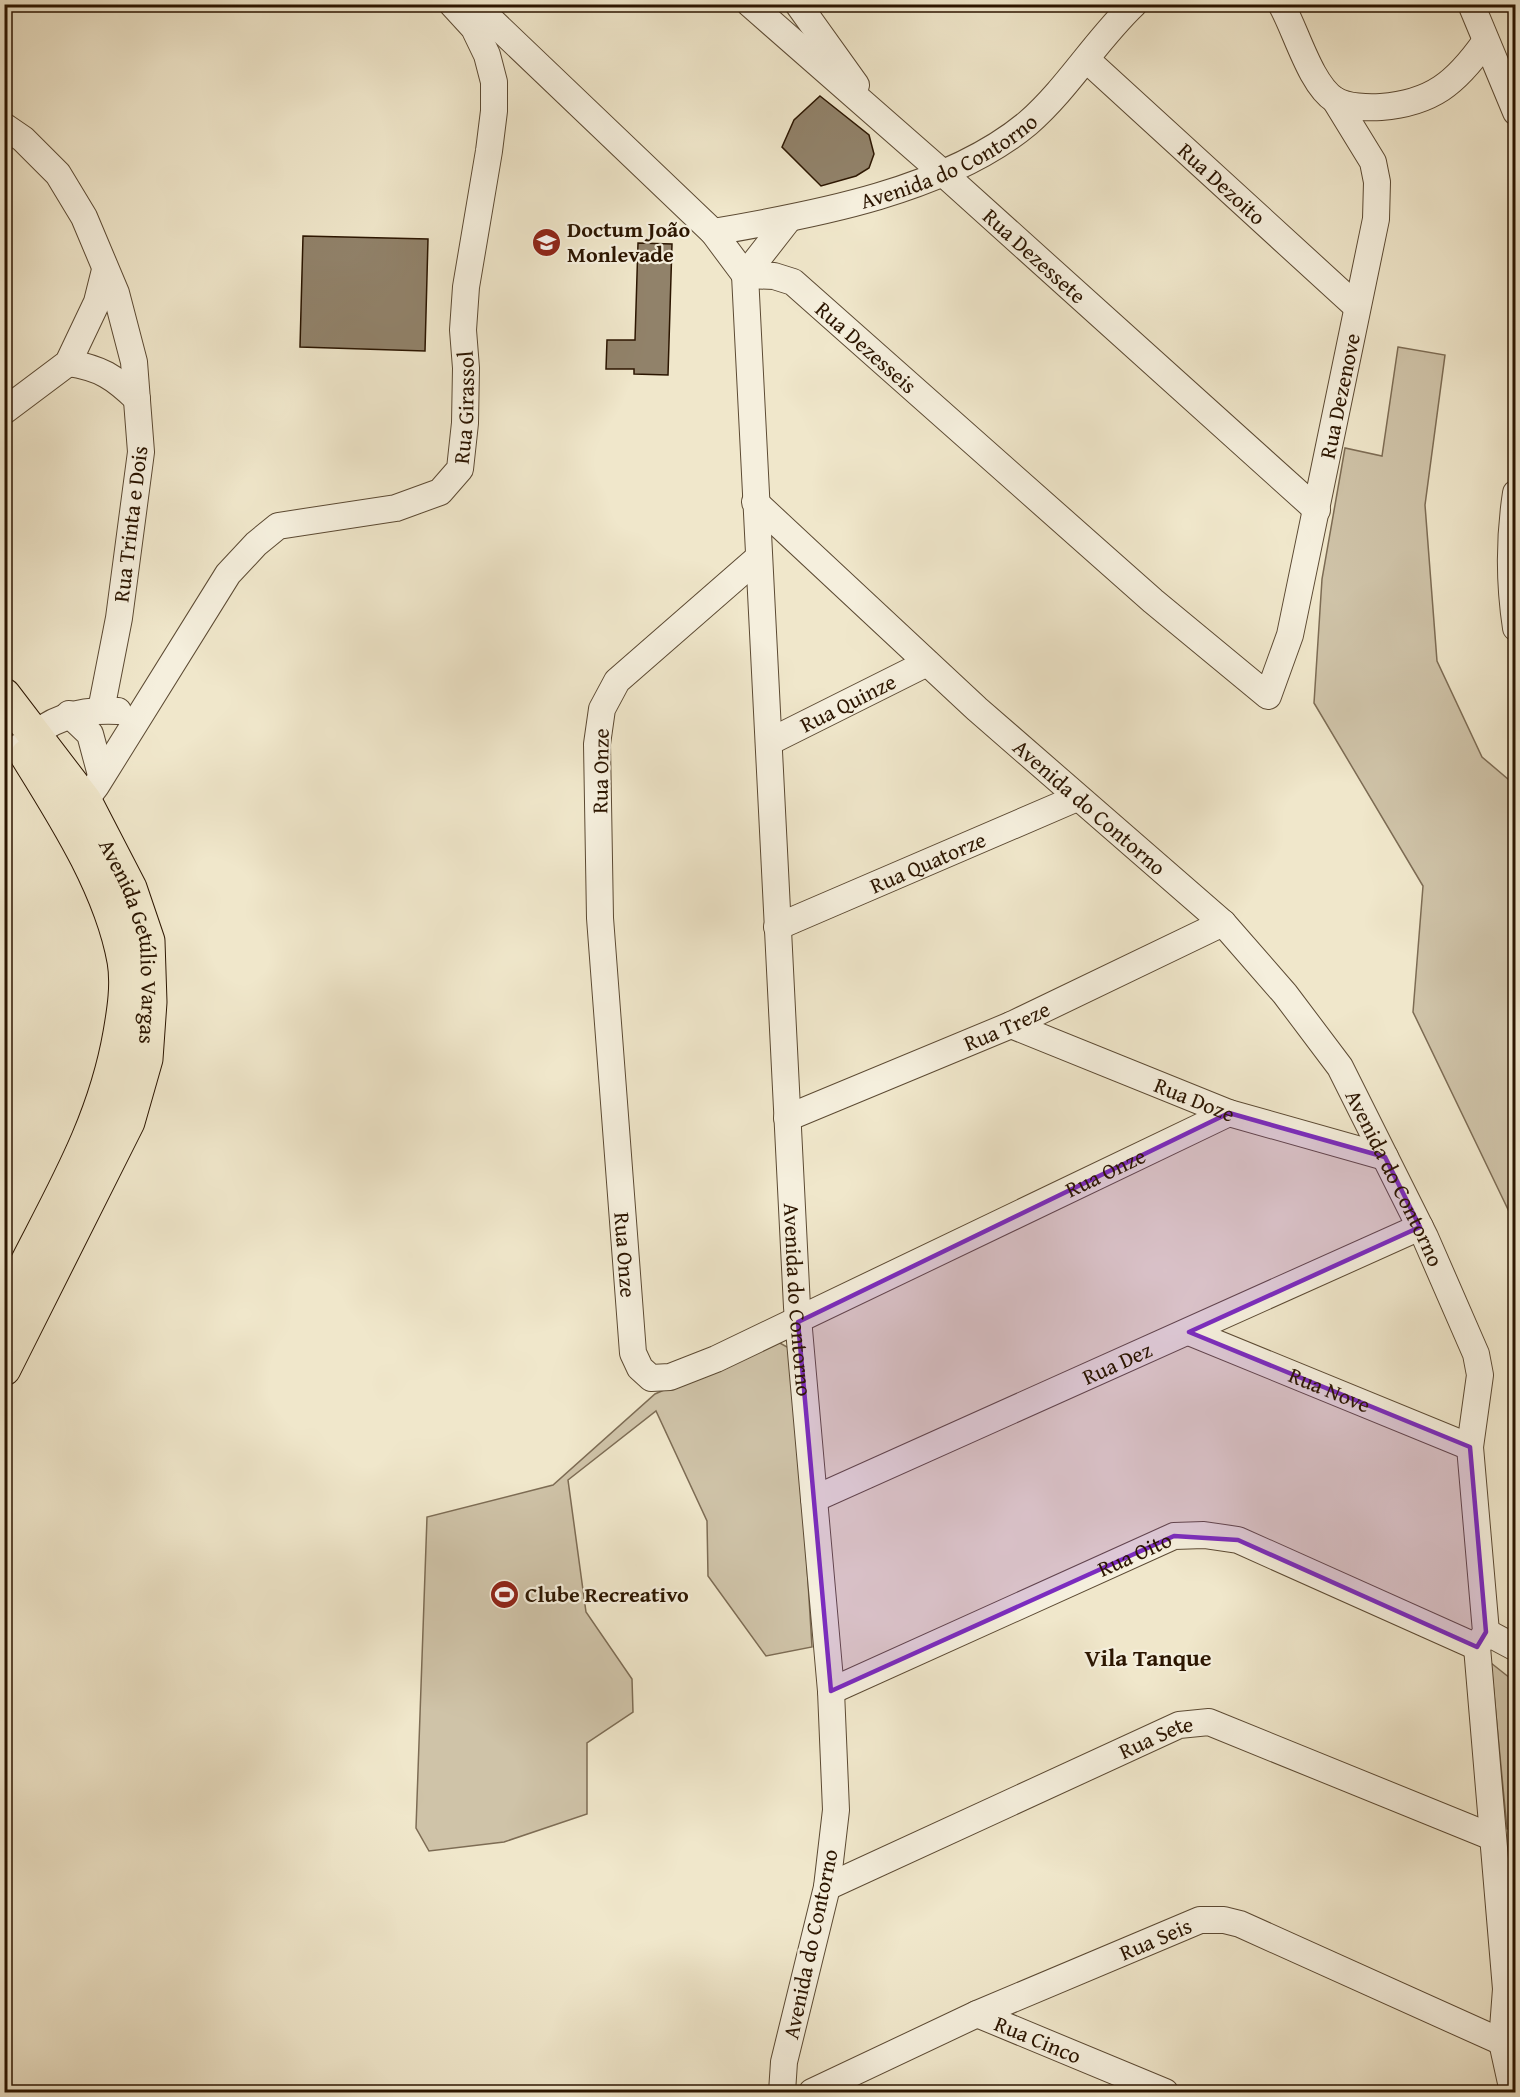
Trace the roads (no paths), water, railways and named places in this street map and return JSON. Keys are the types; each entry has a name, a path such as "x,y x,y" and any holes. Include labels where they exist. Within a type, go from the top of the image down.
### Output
{"main road":[{"name":"Avenida Getúlio Vargas","path":"4,695 28,739"},
{"name":"Avenida Getúlio Vargas","path":"4,706 28,739 85,800 124,962 125,1008 115,1062 81,1188 4,1369"},
{"name":"Avenida Getúlio Vargas","path":"4,1309 81,1188"}],"street":[{"name":"Rua Girassol","path":"85,800 228,574 263,538 278,526 396,508 440,492 460,469 465,423 466,368 463,330 466,287 490,141 494,111 494,82 486,55 474,28 452,4"},
{"path":"471,4 493,22 713,232 745,275 788,220"},
{"name":"Rua Dezessete","path":"750,4 944,174 1317,510"},
{"path":"798,4 885,124"},
{"name":"Avenida do Contorno","path":"713,232 788,220 944,174 994,148 1029,122 1087,60 1134,4"},
{"path":"1281,4 1313,74 1335,100 1373,108 1424,100 1466,68 1485,42"},
{"path":"1471,4 1515,112"},
{"name":"Rua Dezoito","path":"1087,60 1356,307"},
{"name":"Rua Dezenove","path":"1268,696 1290,635 1376,219 1377,182 1373,162 1335,100"},
{"name":"Rua Trinta e Dois","path":"4,126 23,139 58,174 84,217 116,293 134,362 141,452 119,618 101,710"},
{"path":"4,411 68,363 97,302 105,270"},
{"name":"Avenida do Contorno","path":"745,275 798,1322 831,1691 836,1810 827,1887 784,2062 782,2092"},
{"name":"Rua Dezesseis","path":"745,275 774,276 793,282 1144,593 1268,696"},
{"path":"68,363 87,366 113,376 137,399"},
{"path":"1515,493 1509,535 1511,594 1515,628"},
{"name":"Avenida do Contorno","path":"755,502 927,663 1077,798 1223,923 1285,994 1340,1067 1420,1227 1476,1354 1480,1375 1470,1447 1492,1837 1506,1989 1502,2042 1514,2092"},
{"name":"Rua Onze","path":"758,558 617,681 602,709 597,744 600,918 633,1353 640,1368 651,1378 670,1377 798,1322 1229,1113"},
{"name":"Rua Quinze","path":"769,742 927,663"},
{"path":"28,739 69,714 101,710 142,711"},
{"path":"69,714 90,734 85,800"},
{"name":"Rua Quatorze","path":"777,927 1077,798"},
{"name":"Rua Treze","path":"787,1118 1011,1025 1223,923"},
{"name":"Rua Doze","path":"1011,1025 1229,1113 1385,1157"},
{"name":"Rua Dez","path":"814,1499 1420,1227"},
{"name":"Rua Nove","path":"1188,1332 1470,1447"},
{"name":"Rua Oito","path":"831,1691 1173,1536 1204,1535 1238,1540 1482,1640 1515,1648"},
{"name":"Rua Sete","path":"827,1887 1179,1725 1209,1722 1492,1837"},
{"name":"Rua Seis","path":"812,2092 977,2014 1200,1920 1224,1920 1240,1924 1502,2042"},
{"name":"Rua Cinco","path":"977,2014 1165,2092"}],"place":[{"name":"Doctum João Monlevade","path":"546,242"},
{"name":"Clube Recreativo","path":"504,1594"}],"district":[{"name":"Vila Tanque","path":"1148,1657"}]}
